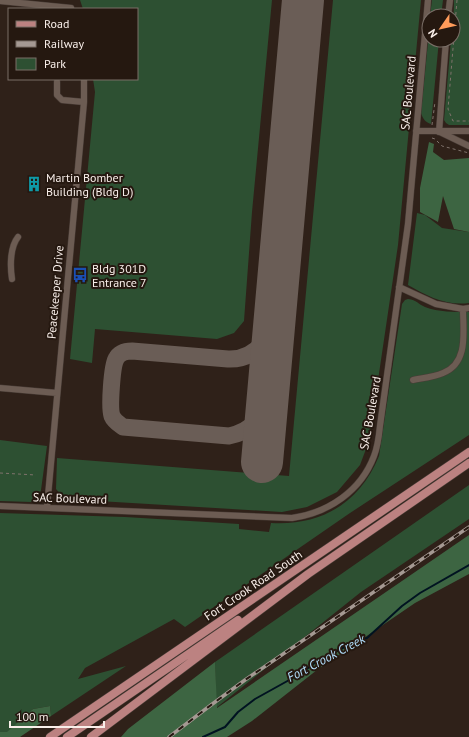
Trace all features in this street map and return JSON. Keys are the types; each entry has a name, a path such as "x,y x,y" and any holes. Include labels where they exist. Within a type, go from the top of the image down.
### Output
{"main road":[{"name":"Fort Crook Road South","path":"50,737 469,452"},
{"name":"Fort Crook Road South","path":"91,737 308,574 469,463"},
{"path":"67,737 308,574"}],"street":[{"path":"0,1 71,8 68,0"},
{"name":"SAC Boulevard","path":"0,506 286,518 312,514 324,509 349,492 360,481 374,455 380,426 408,224 428,0"},
{"path":"439,132 445,48"},
{"name":"Peacekeeper Drive","path":"47,508 84,102 84,80"},
{"path":"58,82 57,94 62,100 84,102"},
{"path":"416,131 469,131"},
{"path":"439,132 469,146"},
{"path":"12,279 12,254 14,242 18,236"},
{"path":"399,286 436,304 466,309 463,348 457,364 443,374 413,380"},
{"path":"0,388 57,393"}],"path":[{"path":"457,0 448,109 453,121 469,121"},
{"path":"432,139 435,139 442,146 469,153"},
{"path":"0,473 36,474"}],"green space":[{"path":"80,0 272,0 252,212 244,321 234,333 217,339 95,329 92,363 70,359 95,92 93,80 138,80 138,8 83,8"},
{"path":"333,0 421,0 398,245 369,441 360,465 337,492 307,507 282,512 65,499 56,489 57,458 289,476"},
{"path":"432,0 443,0 442,8 431,8"},
{"path":"454,0 469,0 469,125 449,125 444,120 450,48 461,48 461,8 454,8"},
{"path":"427,48 438,48 431,124 424,120 421,113"},
{"path":"429,142 434,144 433,152 444,160 469,158 469,232 454,229 443,196 438,222 420,212 420,188"},
{"path":"417,213 425,215 442,228 469,232 469,303 461,304 445,302 422,293 408,285"},
{"path":"408,299 435,310 469,312 469,435 350,513 185,627 174,619 85,668 78,679 126,666 51,716 50,706 33,709 7,733 0,732 0,513 125,517 239,524 239,529 269,532 271,523 289,523 322,516 350,499 361,487 379,456 402,304"},
{"path":"0,440 47,446 41,490 38,497 31,502 0,501"},
{"path":"469,485 469,519 361,592 216,708 215,662"},
{"path":"469,535 469,574 415,603 317,670 252,721 227,737 121,737 128,729 215,662 217,708"},
{"path":"50,706 51,716 20,737 0,737 0,732 7,732 33,709"}],"waterway":[{"name":"Fort Crook Creek","path":"203,737 225,727 238,712 255,699 300,674 316,662 356,641 367,638 402,606 420,593 469,565"}],"taxiway":[{"path":"268,394 262,410 255,422 245,431 229,436 123,427 114,419 111,412 113,370 116,359 121,354 132,351 228,359 237,358 252,353 259,348 268,334 275,318"}],"runway":[{"path":"262,462 303,0"}],"railway":[{"path":"169,737 245,680 469,527"}],"place":[{"name":"Martin Bomber Building (Bldg D)","path":"34,184"},
{"name":"Bldg 301D Entrance 7","path":"80,275"}]}
